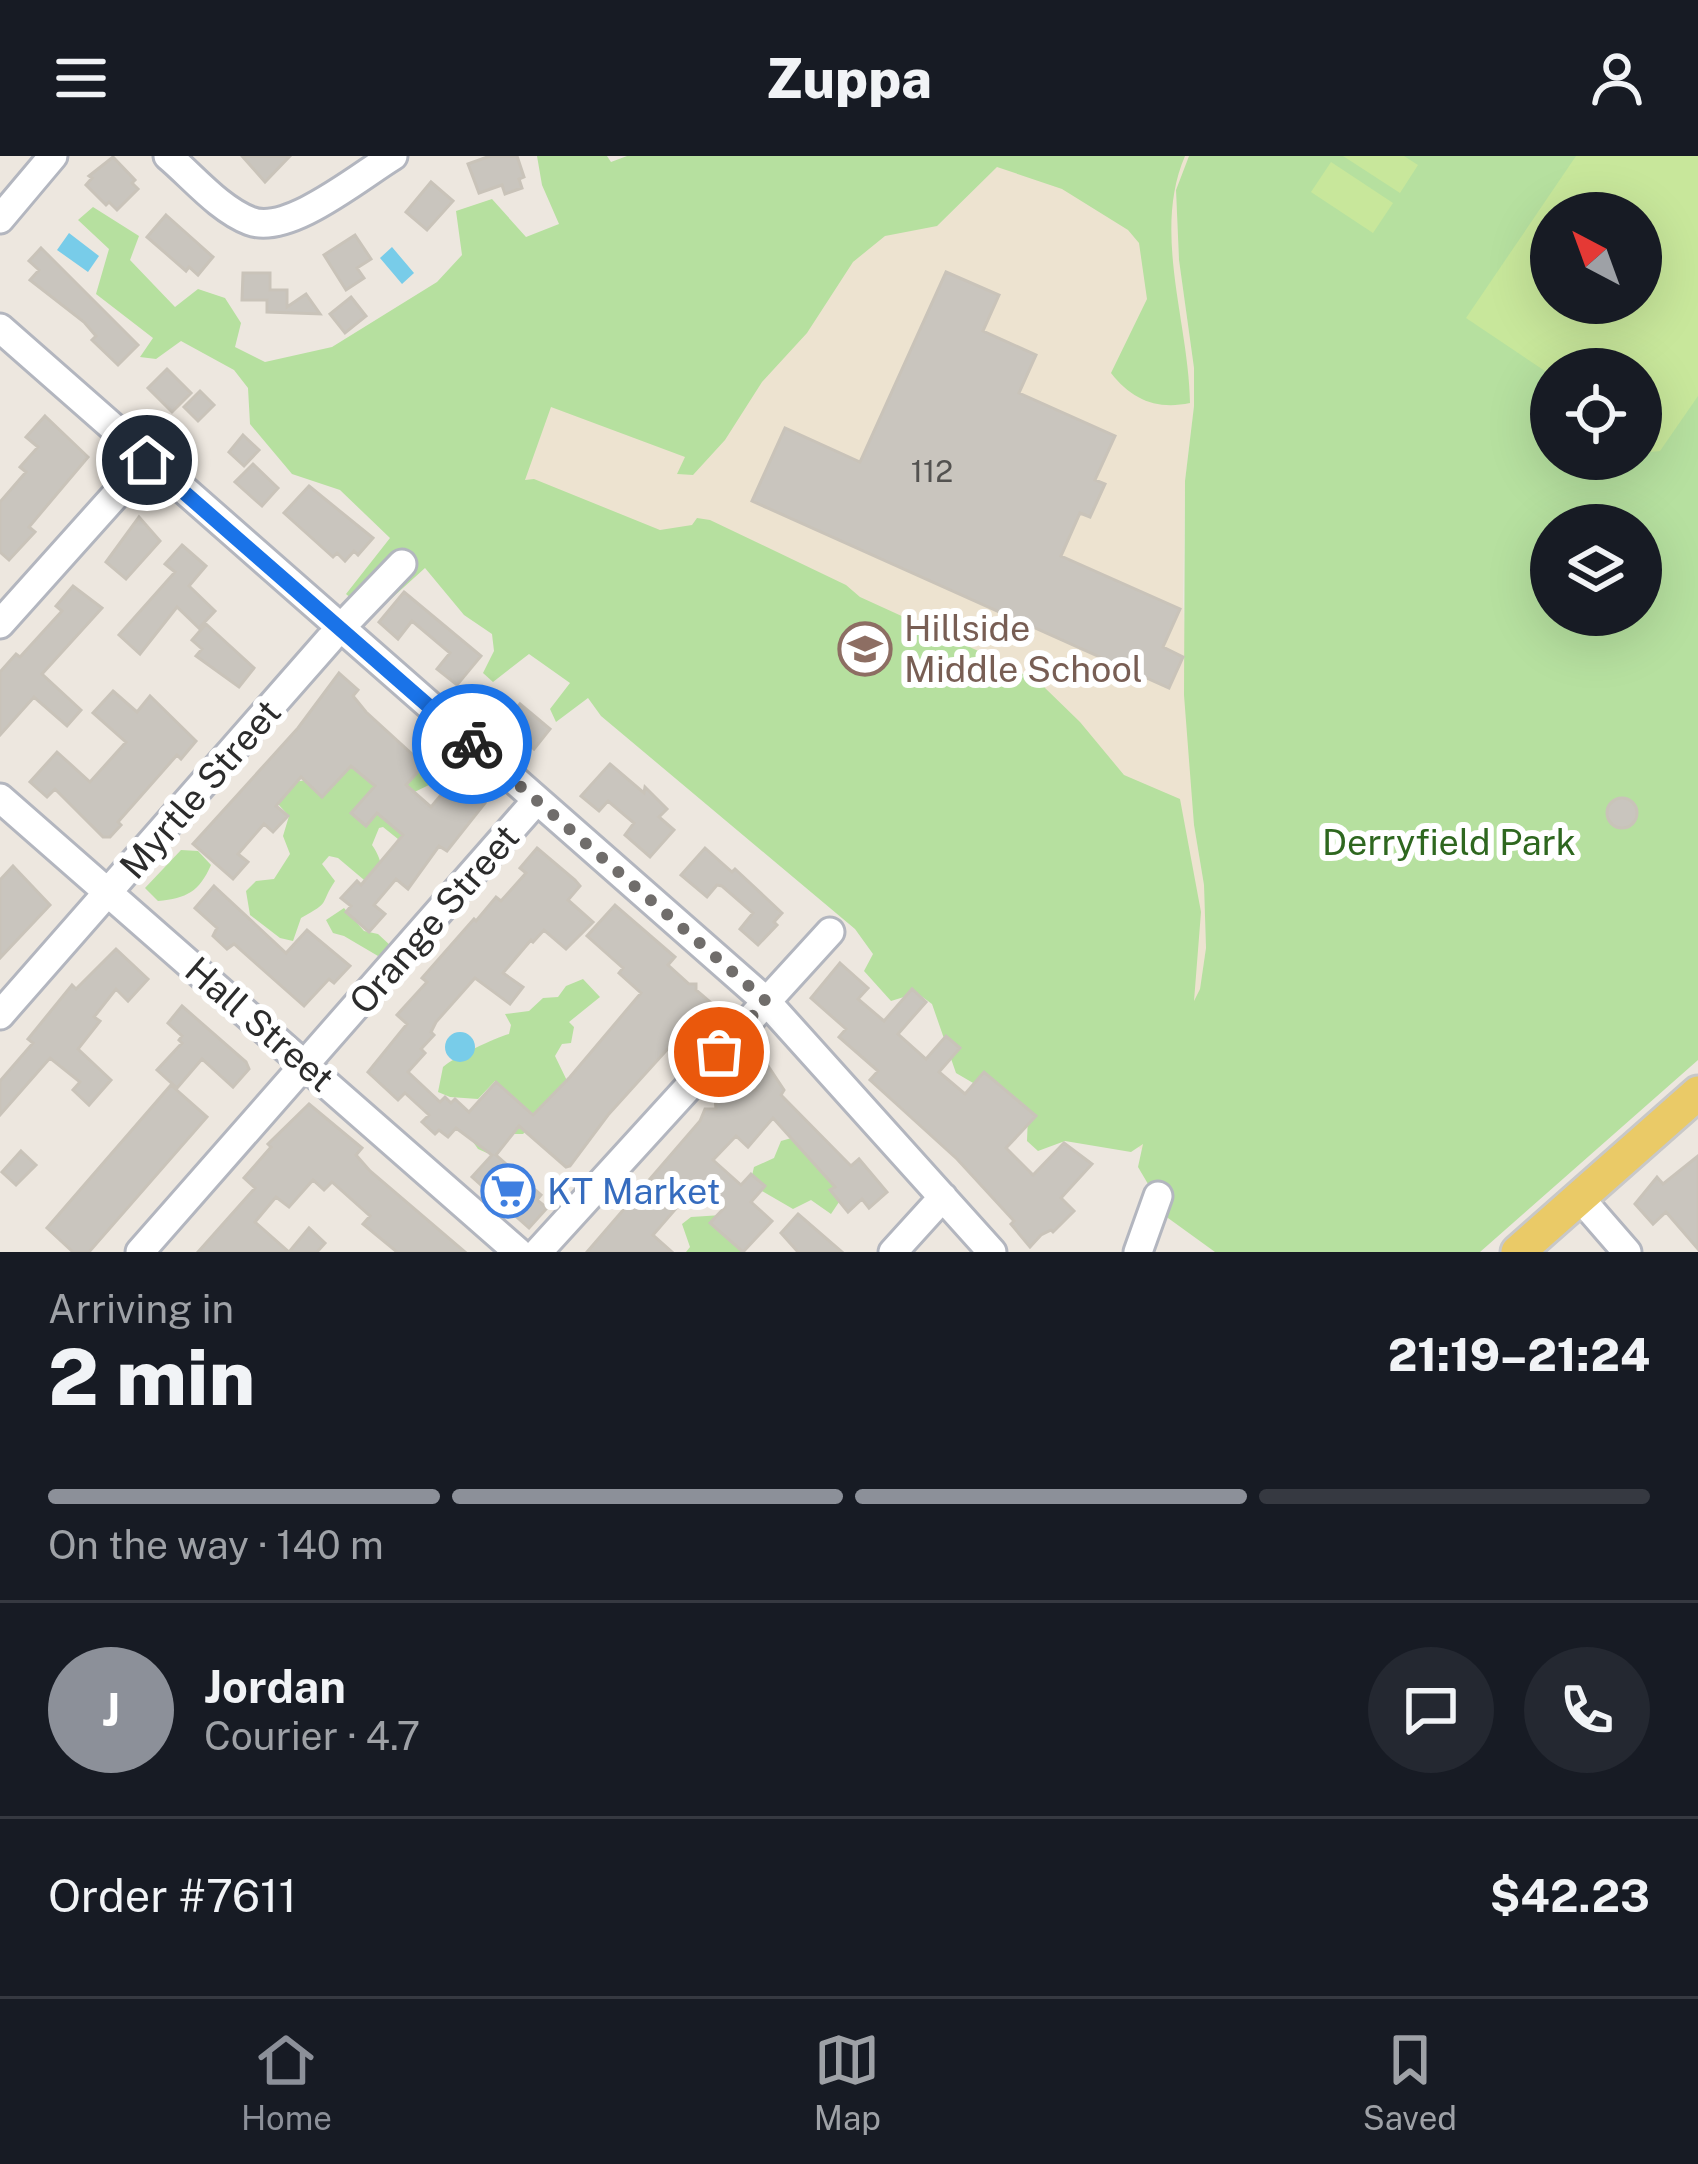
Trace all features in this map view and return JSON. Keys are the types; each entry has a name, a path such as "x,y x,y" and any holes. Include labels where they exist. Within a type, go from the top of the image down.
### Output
{"main road":[{"path":"1518,1252 1698,1093"}],"street":[{"path":"0,219 53,156"},
{"path":"168,156 228,208 247,220 274,224 294,218 393,156"},
{"path":"0,328 766,1001 992,1252"},
{"path":"0,624 147,460"},
{"name":"Myrtle Street","path":"0,1016 402,564"},
{"name":"Hall Street","path":"0,798 518,1252"},
{"name":"Orange Street","path":"140,1252 536,801"},
{"path":"538,1252 830,932"},
{"path":"1138,1252 1158,1196"},
{"path":"893,1252 943,1197"},
{"path":"1580,1198 1628,1252"}],"shaded area":[{"name":"Hillside Middle School","path":"753,156 1189,156 1176,190 1179,260 1194,368 1185,481 1183,603 1194,825 1204,885 1206,948 1200,989 1142,1150 284,429"}],"green space":[{"name":"Derryfield Park","path":"537,156 607,156 611,162 627,156 1185,156 1176,185 1172,246 1190,403 1146,401 1111,373 1147,299 1139,243 1128,230 1062,189 997,167 937,226 885,236 853,262 807,333 762,382 725,440 693,475 677,474 685,457 551,407 525,480 534,479 660,530 692,525 697,518 710,520 846,585 860,597 1009,665 1044,687 1124,775 1180,799 1201,912 1194,1001 1206,948 1184,695 1185,481 1194,368 1179,260 1176,190 1189,156 1698,156 1698,1060 1480,1252 1215,1252 1168,1218 1138,1167 1143,1144 1131,1152 1065,1141 1038,1151 1027,1141 1028,1115 956,1073 932,1004 917,993 891,1001 864,971 873,954 855,929 601,716 588,698 556,722 550,709 570,683 529,654 493,682 483,673 494,651 492,634 464,615 425,568 372,616 346,594 390,538 340,490 292,474 250,424 248,388 234,370 181,341 156,359 140,357 153,338 96,294 109,249 78,220 93,207 139,236 130,260 175,307 198,289 225,298 241,323 235,347 265,362 332,347 437,282 462,255 456,211 492,199 526,237 559,224 542,185"},
{"path":"1343,156 1404,156 1418,165 1400,193"},
{"path":"1576,156 1698,156 1698,396 1662,448 1662,348 1530,348 1530,361 1466,318 1530,224 1530,324 1662,324 1662,192 1552,192"},
{"path":"1331,162 1393,203 1373,233 1311,192"},
{"path":"318,758 429,774 429,785 402,798 386,822 399,825 419,844 379,828 372,845 381,867 376,890 338,858 329,856 322,864 335,881 321,905 301,918 293,941 280,938 250,915 246,891 256,881 274,879 290,854 283,836 289,816 278,804 287,783 313,779"},
{"path":"181,850 198,851 211,865 191,892 158,901 145,888"},
{"path":"344,908 364,931 378,934 391,946 378,956 333,933 326,920"},
{"path":"583,979 600,997 569,1022 574,1027 571,1043 562,1044 555,1056 571,1089 523,1134 514,1134 487,1153 478,1149 471,1139 505,1097 495,1081 478,1099 438,1092 443,1067 509,1034 511,1025 505,1014 529,1011 543,998 558,997 566,986"},
{"path":"795,1137 822,1152 839,1202 831,1214 811,1200 793,1209 750,1184 754,1167 774,1158 781,1141"},
{"path":"722,1215 746,1240 745,1252 686,1252 690,1247 682,1224 691,1217"}],"water":[{"path":"69,233 99,256 88,272 57,250"},
{"path":"392,247 414,273 402,284 380,258"},
{"path":"460,1032 471,1036 475,1047 471,1058 460,1062 449,1058 445,1047 449,1036"}],"building":[{"path":"242,156 290,156 265,182"},
{"path":"490,156 517,156 524,177 519,179 522,188 505,194 502,185 479,193 468,164"},
{"path":"113,157 138,189 117,210 86,185 89,176"},
{"path":"431,182 453,201 427,230 406,212"},
{"path":"166,215 213,257 198,275 189,267 186,271 147,237"},
{"path":"355,235 371,259 357,268 364,278 346,290 324,255"},
{"path":"41,248 138,345 118,365 92,340 96,336 84,322 30,280 39,270 29,261"},
{"path":"946,272 999,295 983,331 1036,355 1019,393 1115,436 1095,480 1105,484 1090,517 1080,513 1061,556 1180,609 1163,647 1183,657 1169,688 752,501 785,428 860,462"},
{"path":"243,273 270,273 270,290 287,290 287,307 306,294 320,314 267,312 267,300 242,300"},
{"path":"351,297 366,316 345,333 330,314"},
{"path":"167,369 191,393 172,412 148,388"},
{"path":"200,391 214,405 198,421 184,407"},
{"path":"45,416 88,457 29,527 35,532 9,560 0,552 0,502 26,472 20,467 38,447 26,437"},
{"path":"243,435 259,450 244,466 229,452"},
{"path":"253,464 278,488 262,506 235,482"},
{"path":"309,486 373,538 358,555 354,551 345,561 337,553 333,557 284,513"},
{"path":"139,517 160,541 126,579 106,562"},
{"path":"182,545 206,566 189,586 215,611 199,628 177,607 140,654 119,635 175,572 165,564"},
{"path":"73,586 102,608 42,674 81,710 67,726 34,697 0,735 0,672 62,611 56,606"},
{"path":"404,592 481,656 457,685 437,669 450,653 412,621 398,639 379,622"},
{"path":"206,624 254,668 239,687 196,656 202,649 192,640"},
{"path":"339,673 358,690 353,696 366,712 424,765 406,785 431,807 455,778 485,803 447,851 439,846 408,889 396,879 374,905 385,914 369,932 346,912 351,906 341,898 357,881 361,885 403,835 377,813 366,826 351,813 375,786 351,766 322,797 301,777 276,806 288,816 273,832 264,824 238,854 248,862 233,879 193,844 298,728"},
{"path":"113,691 137,712 150,696 196,741 181,759 177,755 110,837 103,837 55,789 47,797 30,782 57,752 90,782 126,742 93,713"},
{"path":"511,704 516,709 520,704 550,729 534,749 499,717"},
{"path":"610,764 644,793 645,787 667,809 659,817 674,830 650,857 625,835 634,823 608,801 599,811 581,796"},
{"path":"1622,798 1637,813 1622,828 1607,813"},
{"path":"537,848 580,886 568,900 593,922 566,949 544,930 531,940 503,973 523,987 510,1004 475,978 436,1022 434,1035 421,1049 425,1053 408,1072 440,1102 445,1097 451,1103 455,1099 469,1112 496,1082 533,1115 570,1077 641,993 619,973 623,968 587,936 615,905 675,957 668,965 689,984 696,984 696,990 710,1002 608,1115 570,1166 519,1126 496,1155 541,1195 537,1200 547,1208 529,1228 472,1177 492,1155 456,1128 448,1137 439,1130 435,1134 422,1122 429,1115 405,1093 398,1100 368,1072 407,1024 397,1015 427,982 422,978 474,919 496,897 501,901 526,873 520,868"},
{"path":"705,848 782,913 758,945 740,929 753,913 722,886 717,885 707,897 681,875"},
{"path":"13,866 50,905 0,958 0,880"},
{"path":"214,886 286,953 307,930 350,966 334,983 329,979 304,1006 234,944 227,949 213,936 217,928 195,908"},
{"path":"116,949 148,979 128,1001 116,989 94,1017 100,1021 78,1049 111,1080 89,1105 73,1090 80,1082 50,1058 0,1115 0,1081 33,1043 28,1039 72,985 76,989"},
{"path":"840,963 868,988 858,999 884,1021 912,989 926,1002 898,1034 926,1059 946,1036 960,1048 939,1072 965,1094 984,1072 1036,1116 1006,1148 1033,1175 1064,1143 1092,1164 1061,1198 1074,1211 1053,1232 1041,1235 1030,1247 1011,1224 1014,1221 957,1159 870,1080 878,1071 839,1037 846,1029 811,998"},
{"path":"182,1006 246,1062 249,1069 233,1087 202,1059 177,1088 157,1070 182,1043 182,1036 168,1023"},
{"path":"758,1062 766,1063 784,1090 781,1095 851,1166 859,1159 887,1192 869,1208 862,1199 848,1212 830,1190 835,1187 773,1118 748,1147 736,1136 713,1160 741,1185 751,1174 765,1186 751,1202 772,1221 743,1252 710,1223 725,1207 698,1183 653,1235 672,1252 587,1252 700,1121 705,1109 716,1109 715,1098 721,1092 755,1090 741,1075"},
{"path":"171,1085 207,1117 89,1252 73,1252 47,1228"},
{"path":"309,1104 362,1148 356,1155 370,1171 465,1252 397,1252 363,1224 370,1216 332,1182 324,1190 313,1180 289,1207 276,1197 255,1222 289,1252 198,1252 255,1188 244,1178 271,1147 268,1144"},
{"path":"21,1151 36,1165 16,1185 2,1172"},
{"path":"1698,1156 1698,1249 1666,1212 1653,1224 1635,1204 1657,1177 1663,1184"},
{"path":"798,1214 842,1252 798,1252 781,1233"},
{"path":"309,1228 325,1243 317,1252 289,1252"}],"way so far":[{"path":"472,744 766,1001 719,1052"}],"place":[{"name":"Hillside Middle School","path":"865,649"},
{"name":"KT Market","path":"508,1191"}],"route":[{"path":"147,460 472,744"}]}
